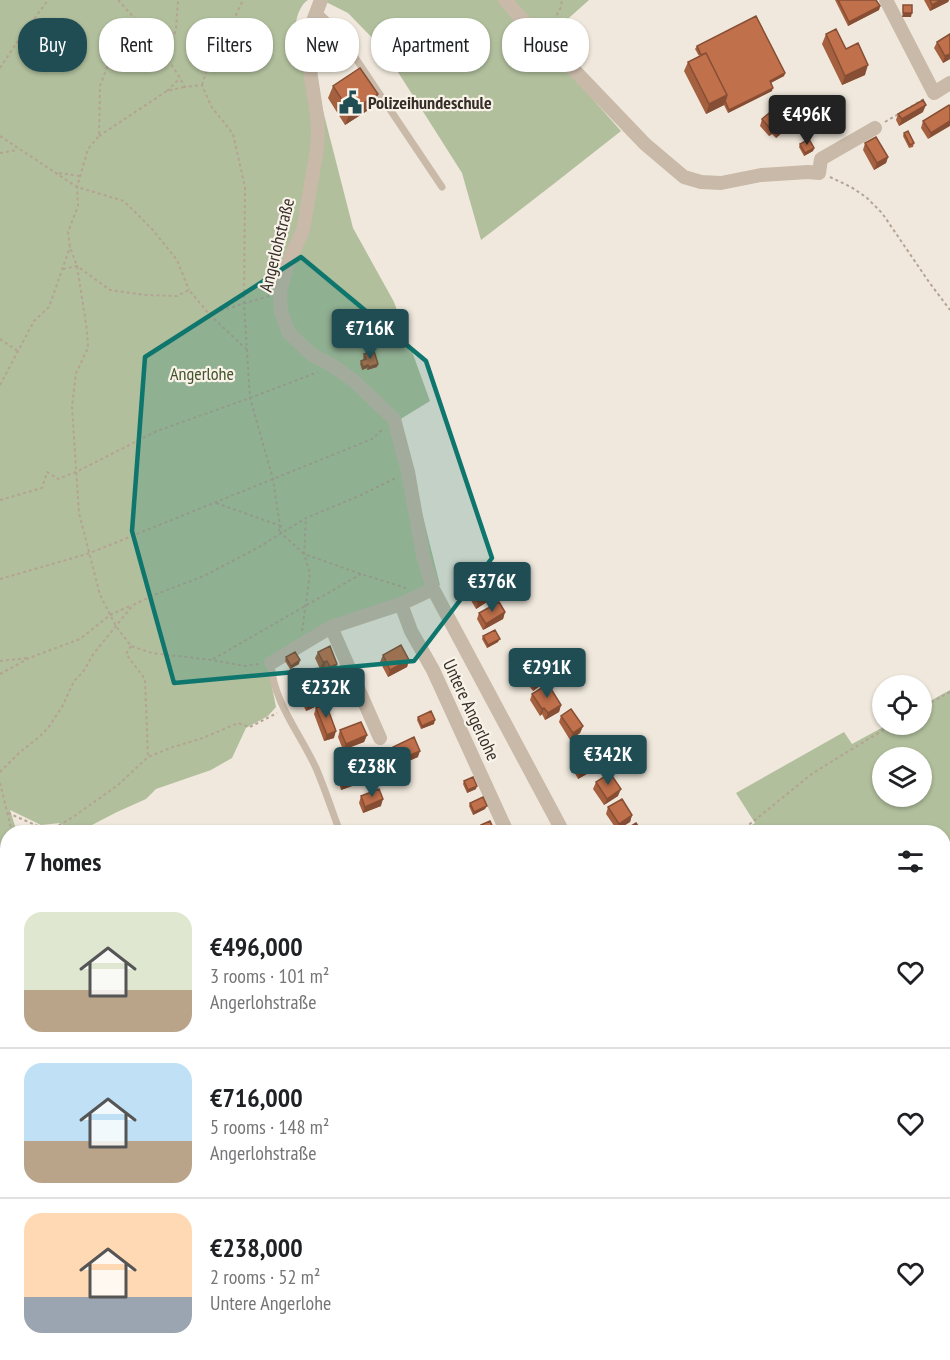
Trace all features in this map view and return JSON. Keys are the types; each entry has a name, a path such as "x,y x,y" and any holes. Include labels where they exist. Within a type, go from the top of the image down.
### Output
{"street":[{"path":"505,0 521,18"},
{"path":"886,0 934,93 950,83"},
{"name":"Angerlohstraße","path":"319,5 310,29 308,51 317,116 316,155 303,230 287,265 280,292 281,312 289,333 311,354 353,380 394,419"},
{"path":"576,72 645,144 684,177 701,182 721,183 761,175 819,173 821,159 875,128"},
{"path":"271,663 331,627 401,603 428,591 408,472 394,419"},
{"name":"Untere Angerlohe","path":"428,591 559,825"},
{"name":"Untere Angerlohe","path":"401,603 411,631 433,670 504,825"},
{"path":"331,627 380,738"}],"lane":[{"path":"319,5 442,187"},
{"path":"271,663 272,676 284,709 316,768 337,825"}],"path":[{"path":"0,69 48,0"},
{"path":"118,0 135,18"},
{"path":"174,35 178,0"},
{"path":"243,0 222,44 211,57 202,85 211,106 233,134 245,187 244,304 250,398 273,479 281,532 304,554 361,574 428,591"},
{"path":"555,18 561,8 562,0"},
{"path":"174,68 184,87"},
{"path":"99,136 100,86 105,72"},
{"path":"180,78 167,91 99,136 88,149 77,187 78,206 68,232 70,247 77,266 88,348 76,373 72,407 80,513 100,595 116,626 131,646 152,653 245,666 271,663"},
{"path":"167,91 202,85"},
{"path":"875,128 934,93"},
{"path":"0,136 77,187 124,201 152,229 177,260 189,290 209,314 246,349"},
{"path":"0,153 19,149"},
{"path":"57,173 80,176"},
{"path":"819,173 851,187 866,197 882,213 928,282 950,310"},
{"path":"0,385 34,321 49,307 70,247"},
{"path":"63,269 77,266 110,290 145,295 177,296 189,290"},
{"path":"209,314 280,292"},
{"path":"0,339 19,352"},
{"path":"0,500 42,488 47,472 58,479 157,431 333,366"},
{"path":"0,579 90,552 216,503 372,439 394,419"},
{"path":"0,674 29,658 80,639 110,615 204,576 306,518 408,472"},
{"path":"216,503 281,526"},
{"path":"291,651 301,635 310,573 304,554 306,518"},
{"path":"276,536 281,526"},
{"path":"212,660 361,574"},
{"path":"0,772 48,728 62,707 74,681 133,605"},
{"path":"131,646 126,654 145,679 148,757"},
{"path":"0,661 29,658"},
{"path":"932,702 950,692"},
{"path":"59,825 118,785 148,757 238,723 250,727 284,709"},
{"path":"749,825 813,773 875,735"},
{"path":"0,783 11,825"},
{"path":"8,813 35,825"}],"highlighted area":[{"path":"301,257 426,361 492,558 414,661 174,683 132,531 145,357"}],"green space":[{"name":"Angerlohe","path":"0,0 308,0 297,18 285,18 285,72 308,72 319,95 353,228 394,302 430,401 399,420 440,585 348,615 267,662 276,707 268,716 246,728 232,758 211,770 156,789 146,799 92,825 63,825 60,823 41,825 10,810 15,825 0,825"},
{"path":"322,0 589,0 569,18 502,18 502,72 569,72 621,131 481,240 462,173 398,72 490,72 490,18 371,18 371,37 359,24 359,18 353,18 348,13"},
{"path":"950,690 950,825 752,825 755,823 736,793 844,732 852,744 872,733 872,735 932,735 932,700"}],"building":[{"path":"838,0 876,0 880,6 849,22"},
{"path":"930,0 941,0 932,5"},
{"path":"903,5 912,5 912,13 903,13"},
{"path":"756,16 785,73 770,81 773,88 729,110 725,101 727,95 706,53 701,55 697,46"},
{"path":"836,29 846,49 858,43 868,65 845,76 826,34"},
{"path":"950,34 950,54 945,56 937,42"},
{"path":"706,53 727,95 709,104 688,62"},
{"path":"359,69 378,94 350,112 333,86 354,72 359,72"},
{"path":"923,100 926,105 902,119 898,114"},
{"path":"949,105 950,121 931,133 923,121"},
{"path":"774,109 786,124 778,131 774,127 771,130 762,119"},
{"path":"908,131 914,143 910,145 904,133"},
{"path":"876,137 888,157 877,163 865,143"},
{"path":"809,139 814,148 805,153 800,144"},
{"path":"374,351 378,364 363,367 361,361 366,359 364,354"},
{"path":"475,570 490,596 478,602 464,576"},
{"path":"499,602 505,612 486,624 479,613"},
{"path":"495,630 500,639 488,645 483,636"},
{"path":"401,645 409,660 390,670 383,655"},
{"path":"330,646 337,664 330,667 327,661 323,662 318,652"},
{"path":"295,652 300,660 291,666 286,657"},
{"path":"534,667 543,678 535,684 526,673"},
{"path":"312,678 321,699 308,705 299,683"},
{"path":"548,684 561,705 548,713 544,708 542,709 532,694"},
{"path":"326,704 336,731 327,735 316,708"},
{"path":"571,709 583,726 573,733 561,716"},
{"path":"431,711 435,720 422,726 418,717"},
{"path":"361,722 367,735 346,744 340,730"},
{"path":"414,737 420,751 399,760 393,747"},
{"path":"586,750 594,765 580,773 572,758"},
{"path":"346,765 349,777 354,775 355,780 343,783 338,767"},
{"path":"610,773 621,789 607,799 596,782"},
{"path":"473,777 477,786 468,790 464,781"},
{"path":"379,789 383,799 365,807 361,796"},
{"path":"483,797 487,806 474,812 470,803"},
{"path":"622,799 632,815 619,824 608,807"}],"place":[{"name":"Polizeihundeschule","path":"350,103"}]}
